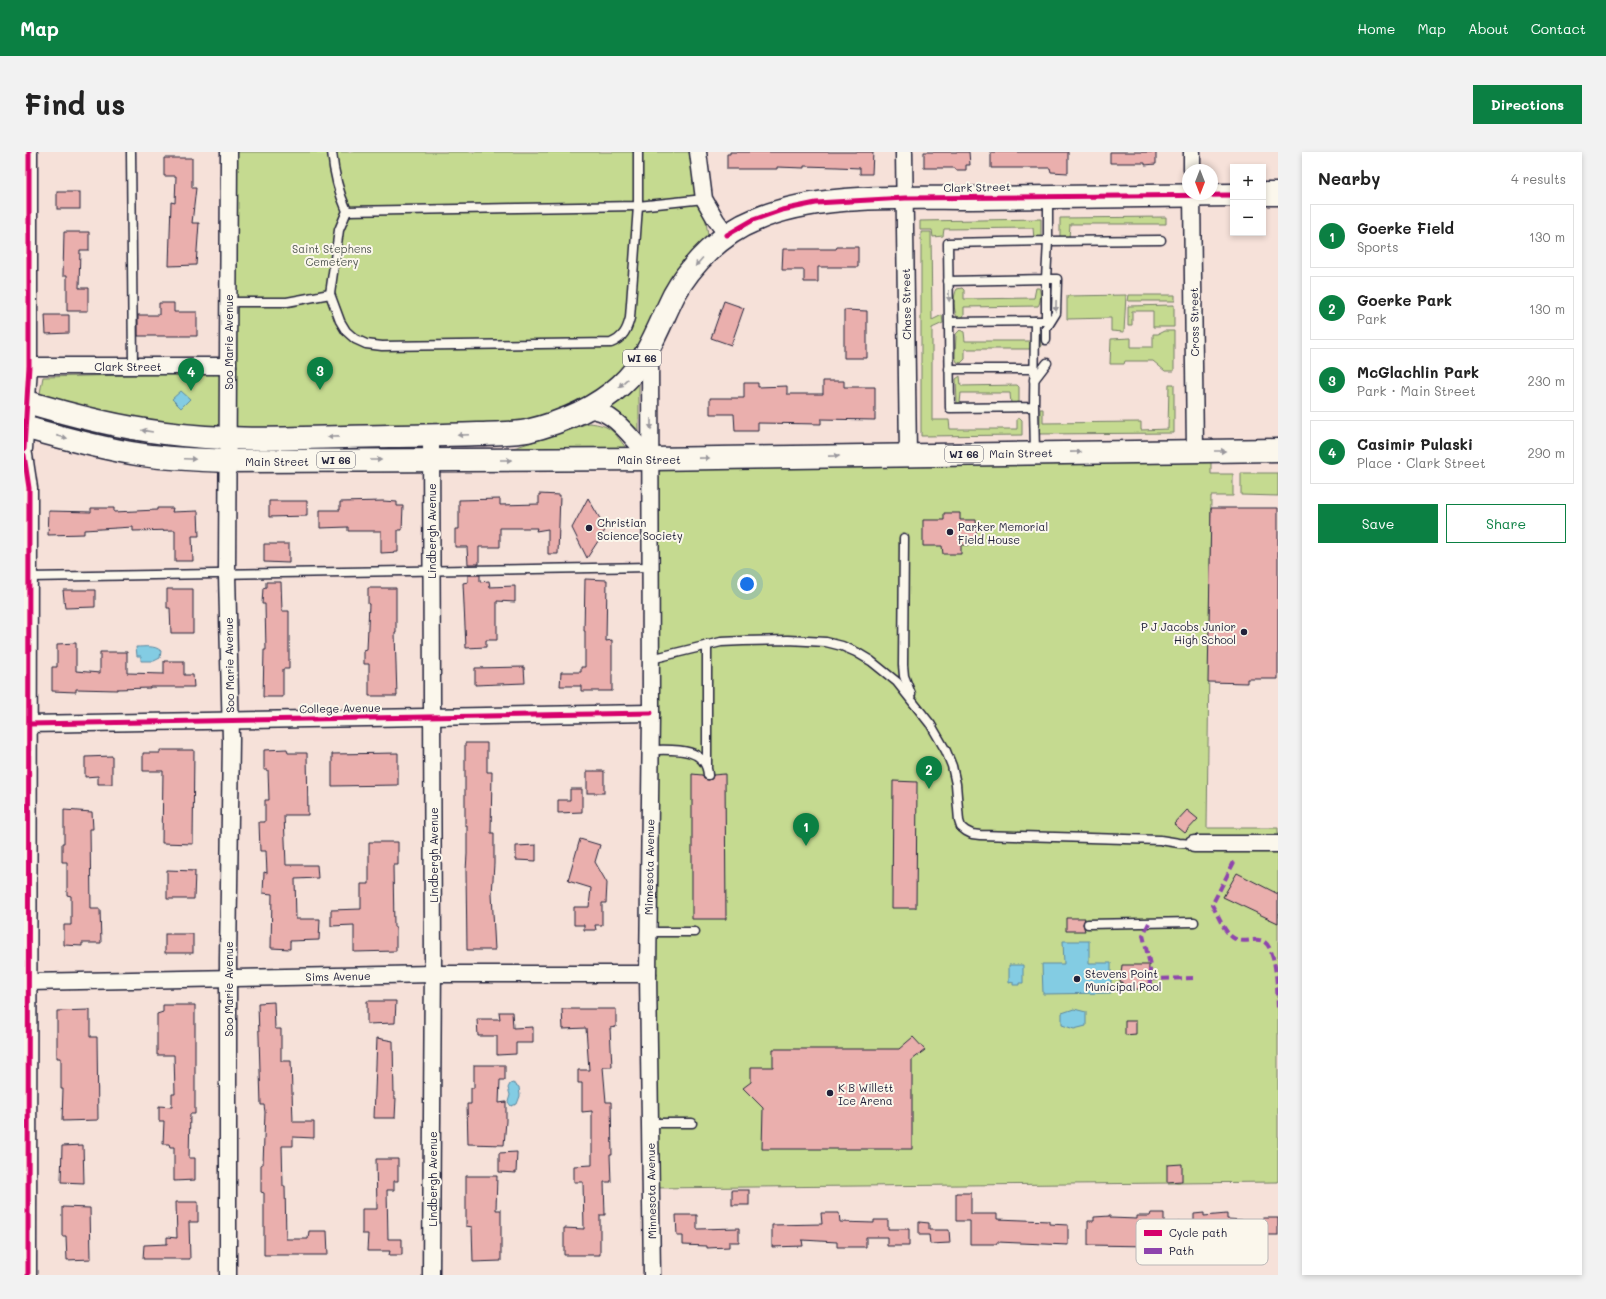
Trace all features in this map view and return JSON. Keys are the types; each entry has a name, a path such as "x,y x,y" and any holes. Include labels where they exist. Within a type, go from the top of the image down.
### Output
{"main road":[{"path":"1266,194 1278,194"},
{"name":"Clark Street","path":"430,436 516,433 546,426 584,410 610,395 624,383 639,363 676,291 704,256 727,235 753,220 782,210 809,204 904,198 1182,195"},
{"name":"Clark Street","path":"1218,195 1230,195"},
{"name":"WI 66","path":"25,402 78,417 144,430 194,436 229,438 430,436"},
{"name":"Main Street","path":"24,435 142,455 179,459 228,461 651,459 1278,450"}],"street":[{"path":"24,435 25,402 29,366 29,152"},
{"name":"Soo Marie Avenue","path":"228,1275 228,978 231,720 227,574 230,152"},
{"path":"698,152 704,199 727,235"},
{"name":"Chase Street","path":"904,152 908,455"},
{"path":"1192,152 1192,164"},
{"name":"Cross Street","path":"1192,200 1195,451"},
{"name":"Minnesota Avenue","path":"650,344 651,750 648,974 652,1275"},
{"name":"Clark Street","path":"29,366 228,366"},
{"path":"584,410 600,412 610,418 622,427 651,459"},
{"name":"Lindbergh Avenue","path":"430,436 434,974 431,1275"},
{"path":"24,455 29,488 29,577 26,620 29,724 28,1275"},
{"name":"College Avenue","path":"29,724 651,713"},
{"path":"1194,844 1278,844"},
{"name":"Sims Avenue","path":"28,982 434,974 648,974"}],"lane":[{"path":"131,152 133,366"},
{"path":"332,152 338,191 347,211 339,230 332,269 330,294 340,321 346,331 355,339 366,344 382,346 611,343 617,340 622,336 627,328 630,318 638,206 638,152"},
{"path":"950,322 1046,321 1048,197"},
{"path":"347,211 638,206 704,199"},
{"path":"1034,407 950,408 948,243 1161,240"},
{"path":"948,281 1057,279 1056,313 1046,329 1046,340"},
{"path":"228,302 288,302 330,294"},
{"path":"1035,321 1035,453"},
{"path":"1034,380 1047,363"},
{"path":"949,369 1034,369"},
{"path":"904,538 903,665 907,685 919,710"},
{"path":"29,577 651,567"},
{"path":"651,659 721,642 788,640 826,642 842,646 867,658 897,682 938,736 952,766 956,784 959,821 961,827 966,831 980,834 1160,840 1194,844"},
{"path":"707,645 708,775"},
{"path":"651,750 687,751 702,759 707,766"},
{"path":"1088,924 1194,922"},
{"path":"649,932 695,932"},
{"path":"650,1123 692,1123"}],"green space":[{"name":"Saint Stephens Cemetery","path":"229,152 696,152 709,242 620,371 592,395 571,407 517,423 251,429 244,427 206,427 147,421 44,398 40,393 43,377 210,373 214,375 228,358"},
{"path":"1166,217 1166,224 1070,224 1069,239 1060,238 1060,218"},
{"path":"1041,219 1040,241 1034,239 1033,228 944,229 943,236 933,237 932,230 920,230 920,221"},
{"path":"921,232 931,232 932,320 942,315 943,323 932,328 932,420 949,420 950,429 1017,429 1017,419 1020,418 1022,420 1022,435 921,436"},
{"path":"962,288 964,290 964,299 1034,298 1036,288 1039,288 1040,300 1038,306 964,307 964,315 962,318 958,318 954,308 955,295 957,289"},
{"path":"1126,295 1124,332 1111,331 1111,318 1067,319 1067,296"},
{"path":"1129,295 1175,295 1175,301 1128,301"},
{"path":"1174,305 1174,327 1153,327 1153,311 1132,311 1132,325 1128,325 1128,306"},
{"path":"960,330 964,332 965,341 1035,341 1037,330 1040,330 1041,347 1039,349 965,349 965,359 961,363 957,362 955,357 956,334"},
{"path":"1164,331 1174,331 1174,371 1165,371 1153,361 1125,361 1124,364 1110,364 1111,339 1131,338 1131,347 1153,347 1153,334 1158,334"},
{"path":"960,376 961,386 1017,385 1019,387 1019,405 1011,404 1010,393 961,393 960,403 957,403 956,379"},
{"path":"637,384 639,384 639,440 610,409 612,406 621,401"},
{"path":"1169,384 1174,384 1174,433 1038,434 1040,409 1043,409 1043,423 1141,422 1141,430 1168,429"},
{"path":"589,423 611,430 626,448 624,450 505,449 517,447"},
{"path":"1211,452 1211,474 1233,474 1233,496 1211,496 1207,828 1278,828 1278,1182 651,1188 651,459"},
{"path":"1241,473 1278,473 1278,496 1241,495"}],"water":[{"path":"181,391 190,399 181,408 172,399"},
{"path":"136,647 150,647 159,649 161,651 160,658 154,661 141,661 141,656 137,656"},
{"name":"Stevens Point Municipal Pool","path":"1063,941 1089,941 1089,963 1111,963 1111,993 1043,994 1042,964 1064,964"},
{"path":"1009,965 1023,965 1023,983 1013,985 1013,982 1009,983"},
{"path":"1074,1009 1086,1012 1086,1026 1074,1029 1062,1025 1062,1013"},
{"path":"513,1083 519,1087 520,1096 517,1104 511,1106 508,1102 510,1095 508,1088 510,1084"}],"building":[{"path":"730,152 873,152 872,174 860,174 860,168 837,167 804,166 804,168 777,167 777,169 727,169 727,154 730,154"},
{"path":"924,152 969,152 970,165 966,165 966,170 956,170 955,168 924,168"},
{"path":"991,152 1068,152 1068,173 1051,172 1050,168 991,168"},
{"path":"1110,152 1156,152 1156,164 1145,165 1145,163 1110,163"},
{"path":"164,158 192,158 192,188 196,188 192,223 199,223 196,265 169,266 171,202 175,203 176,176 164,176"},
{"path":"57,192 80,192 80,209 57,209"},
{"path":"64,232 89,232 89,250 80,250 79,288 88,288 88,311 67,311 67,275 63,275"},
{"path":"837,247 858,247 858,267 818,267 818,282 804,282 804,270 782,270 783,249 836,249"},
{"path":"724,301 744,308 731,345 711,338"},
{"path":"159,303 174,303 174,312 197,312 197,336 138,336 138,315 159,315"},
{"path":"844,310 867,311 867,358 844,358"},
{"path":"45,315 69,315 69,333 46,334"},
{"path":"823,381 844,381 844,387 875,387 875,420 821,419 821,424 758,423 758,431 735,431 734,414 710,414 710,398 744,398 744,383 758,383 758,387 787,386 787,394 823,394"},
{"path":"539,494 560,495 558,554 548,554 548,529 536,531 537,528 500,528 500,547 479,547 479,564 468,564 467,547 455,547 455,529 459,529 459,500 500,499 500,505 539,504"},
{"name":"Christian Science Society","path":"588,498 606,529 587,558 572,528"},
{"path":"269,501 307,501 307,516 269,517"},
{"path":"340,502 397,502 397,506 403,506 402,530 398,530 398,552 381,553 381,531 348,531 348,527 320,528 320,510 340,510"},
{"path":"91,508 114,508 114,512 157,510 157,508 173,508 172,512 198,511 199,536 192,536 193,561 175,561 175,530 133,531 133,527 84,530 84,534 48,535 49,511 91,512"},
{"name":"P J Jacobs Junior High School","path":"1211,508 1278,508 1278,679 1247,679 1247,683 1208,682"},
{"name":"Parker Memorial Field House","path":"944,513 960,513 960,520 976,520 977,545 961,545 961,554 943,554 942,546 923,546 923,520 944,520"},
{"path":"264,544 289,544 289,563 264,562"},
{"path":"468,575 480,575 480,582 489,581 490,587 515,586 515,602 497,601 497,640 486,640 486,647 466,648 463,583 468,582"},
{"path":"585,579 607,580 606,641 612,640 612,691 581,691 581,686 560,686 561,672 581,672 581,667 585,667"},
{"path":"266,582 281,582 282,611 289,611 289,669 283,669 283,697 263,697 264,650 266,650 265,604 262,604 263,588 266,587"},
{"path":"368,588 396,588 395,633 397,696 369,696 369,664 364,664 364,651 367,650 369,604"},
{"path":"167,589 193,589 193,633 171,633 170,608 167,608"},
{"path":"63,590 95,590 95,607 65,608"},
{"path":"76,643 76,671 100,673 100,652 127,652 127,673 164,674 164,661 184,661 184,675 193,675 194,687 150,687 117,690 76,689 76,692 52,691 52,667 57,667 57,644"},
{"path":"524,667 525,683 475,685 475,668"},
{"path":"465,743 487,743 487,772 492,772 491,833 494,833 494,864 492,894 495,950 467,950 467,825 465,825"},
{"path":"287,749 288,753 307,753 308,815 284,815 286,865 317,865 318,878 295,879 296,919 320,919 319,940 290,941 290,949 271,948 272,894 263,893 264,872 267,873 266,851 260,851 259,822 265,822 265,800 269,800 268,770 264,770 264,750"},
{"path":"160,750 194,750 193,844 162,843 163,771 143,771 143,753 160,753"},
{"path":"398,753 398,785 332,786 332,754"},
{"path":"112,756 112,784 98,784 98,776 85,777 85,757"},
{"path":"587,771 604,771 604,793 587,793"},
{"path":"692,774 702,775 704,779 709,780 712,779 713,775 725,774 726,919 692,919"},
{"path":"893,781 917,782 916,908 892,908"},
{"path":"570,789 582,789 582,812 558,813 558,800 570,800"},
{"path":"64,810 92,812 93,829 90,829 91,909 100,909 101,943 82,943 82,946 64,945 64,925 71,925 71,896 67,895 67,862 62,862 62,843 64,843"},
{"path":"1187,810 1198,819 1185,833 1174,824"},
{"path":"580,839 600,845 595,862 607,883 606,903 602,903 602,925 595,925 596,930 584,930 584,925 574,925 574,907 589,907 591,888 568,881"},
{"path":"369,842 398,842 398,865 393,865 396,951 354,952 354,925 331,926 331,910 361,909 361,884 369,884"},
{"path":"536,845 536,861 516,860 516,846"},
{"path":"167,870 195,871 194,899 167,899"},
{"path":"1237,873 1278,894 1278,923 1223,897"},
{"path":"1066,918 1085,918 1083,924 1085,931 1066,931"},
{"path":"165,934 193,934 193,953 165,953"},
{"path":"1122,965 1149,965 1148,989 1122,989 1122,982 1120,982"},
{"path":"367,1001 396,1001 395,1023 367,1024"},
{"path":"274,1002 275,1029 281,1029 281,1061 291,1061 293,1122 314,1122 314,1138 293,1137 293,1146 282,1146 283,1186 285,1186 286,1239 308,1239 309,1231 327,1231 328,1255 264,1255 264,1193 261,1192 261,1164 263,1164 265,1112 264,1105 261,1105 258,1003"},
{"path":"163,1005 195,1005 195,1114 190,1114 189,1158 195,1158 195,1180 174,1181 174,1147 170,1147 169,1144 163,1144 164,1121 159,1121 159,1106 172,1107 172,1094 175,1094 174,1055 157,1055 157,1014 163,1012"},
{"path":"562,1009 616,1009 616,1027 610,1028 612,1067 603,1067 606,1102 611,1102 612,1155 610,1155 611,1182 604,1182 605,1215 600,1215 600,1255 564,1255 564,1228 584,1229 583,1182 574,1182 574,1166 592,1165 592,1111 582,1112 582,1083 578,1083 578,1070 589,1070 586,1028 563,1029"},
{"path":"90,1010 90,1037 97,1037 98,1120 62,1121 63,1089 61,1089 61,1058 57,1058 57,1011"},
{"path":"499,1012 512,1012 513,1028 533,1027 533,1043 516,1043 516,1054 497,1055 497,1036 478,1036 477,1019 500,1019"},
{"path":"1125,1021 1136,1021 1136,1034 1125,1035"},
{"name":"K B Willett Ice Arena","path":"913,1037 925,1050 912,1060 912,1149 762,1149 763,1108 743,1088 751,1082 751,1067 773,1067 773,1049 899,1049"},
{"path":"377,1038 393,1041 394,1098 396,1098 395,1118 374,1118"},
{"path":"474,1065 505,1065 505,1080 500,1080 499,1103 506,1102 504,1145 468,1144 467,1104 471,1104 471,1088 474,1088"},
{"path":"83,1145 84,1183 61,1182 62,1146"},
{"path":"517,1152 516,1173 499,1172 499,1153"},
{"path":"376,1159 398,1159 398,1181 394,1181 394,1190 387,1190 388,1239 402,1239 402,1255 389,1255 390,1251 367,1251 368,1234 362,1234 362,1209 377,1209"},
{"path":"1182,1164 1182,1181 1167,1182 1167,1165"},
{"path":"466,1176 497,1176 496,1210 501,1210 501,1261 473,1262 472,1227 466,1226"},
{"path":"732,1190 749,1190 749,1205 732,1205"},
{"path":"956,1193 971,1193 971,1214 997,1214 997,1219 1049,1221 1049,1224 1068,1225 1068,1245 997,1242 997,1244 970,1244 970,1221 956,1221"},
{"path":"176,1202 198,1202 198,1222 189,1222 190,1259 143,1259 144,1245 167,1244 167,1237 177,1238"},
{"path":"62,1207 90,1208 91,1259 67,1260 66,1236 62,1236"},
{"path":"821,1213 839,1213 840,1222 874,1223 874,1220 888,1220 888,1229 909,1229 909,1246 887,1246 887,1237 866,1237 866,1247 837,1247 837,1242 802,1240 803,1246 772,1247 772,1225 822,1224"},
{"path":"1151,1213 1164,1213 1164,1219 1137,1219 1137,1216 1150,1216"},
{"path":"1204,1213 1204,1216 1227,1214 1227,1219 1194,1219 1194,1214"},
{"path":"676,1215 697,1215 697,1229 739,1228 739,1242 729,1242 729,1247 707,1248 707,1246 683,1245 683,1236 677,1236"},
{"path":"1110,1216 1110,1218 1137,1219 1136,1246 1088,1245 1088,1221 1094,1221 1094,1217"},
{"path":"1278,1218 1278,1235 1268,1235 1268,1219 1263,1219"},
{"path":"919,1222 929,1223 929,1230 949,1230 950,1243 930,1244 929,1235 919,1235"}],"marked path":[{"path":"1234,862 1212,905 1223,926 1232,937 1242,941 1259,940 1265,943 1270,949 1277,980 1278,1009"},
{"path":"1149,923 1143,935 1150,965 1150,989"},
{"path":"1150,979 1194,978"}],"cycle path":[{"path":"24,449 29,366 29,152"},
{"path":"727,235 753,220 782,210 816,203 905,198 1230,195"},
{"path":"24,455 29,488 28,1275"},
{"path":"29,724 651,713"}],"place":[{"name":"McGlachlin Park","path":"320,390"},
{"name":"Casimir Pulaski","path":"191,391"},
{"name":"Christian Science Society","path":"589,528"},
{"name":"Parker Memorial Field House","path":"950,532"},
{"name":"P J Jacobs Junior High School","path":"1244,632"},
{"name":"Goerke Park","path":"929,789"},
{"name":"Goerke Field","path":"806,846"},
{"name":"Stevens Point Municipal Pool","path":"1077,979"},
{"name":"K B Willett Ice Arena","path":"830,1093"}]}
